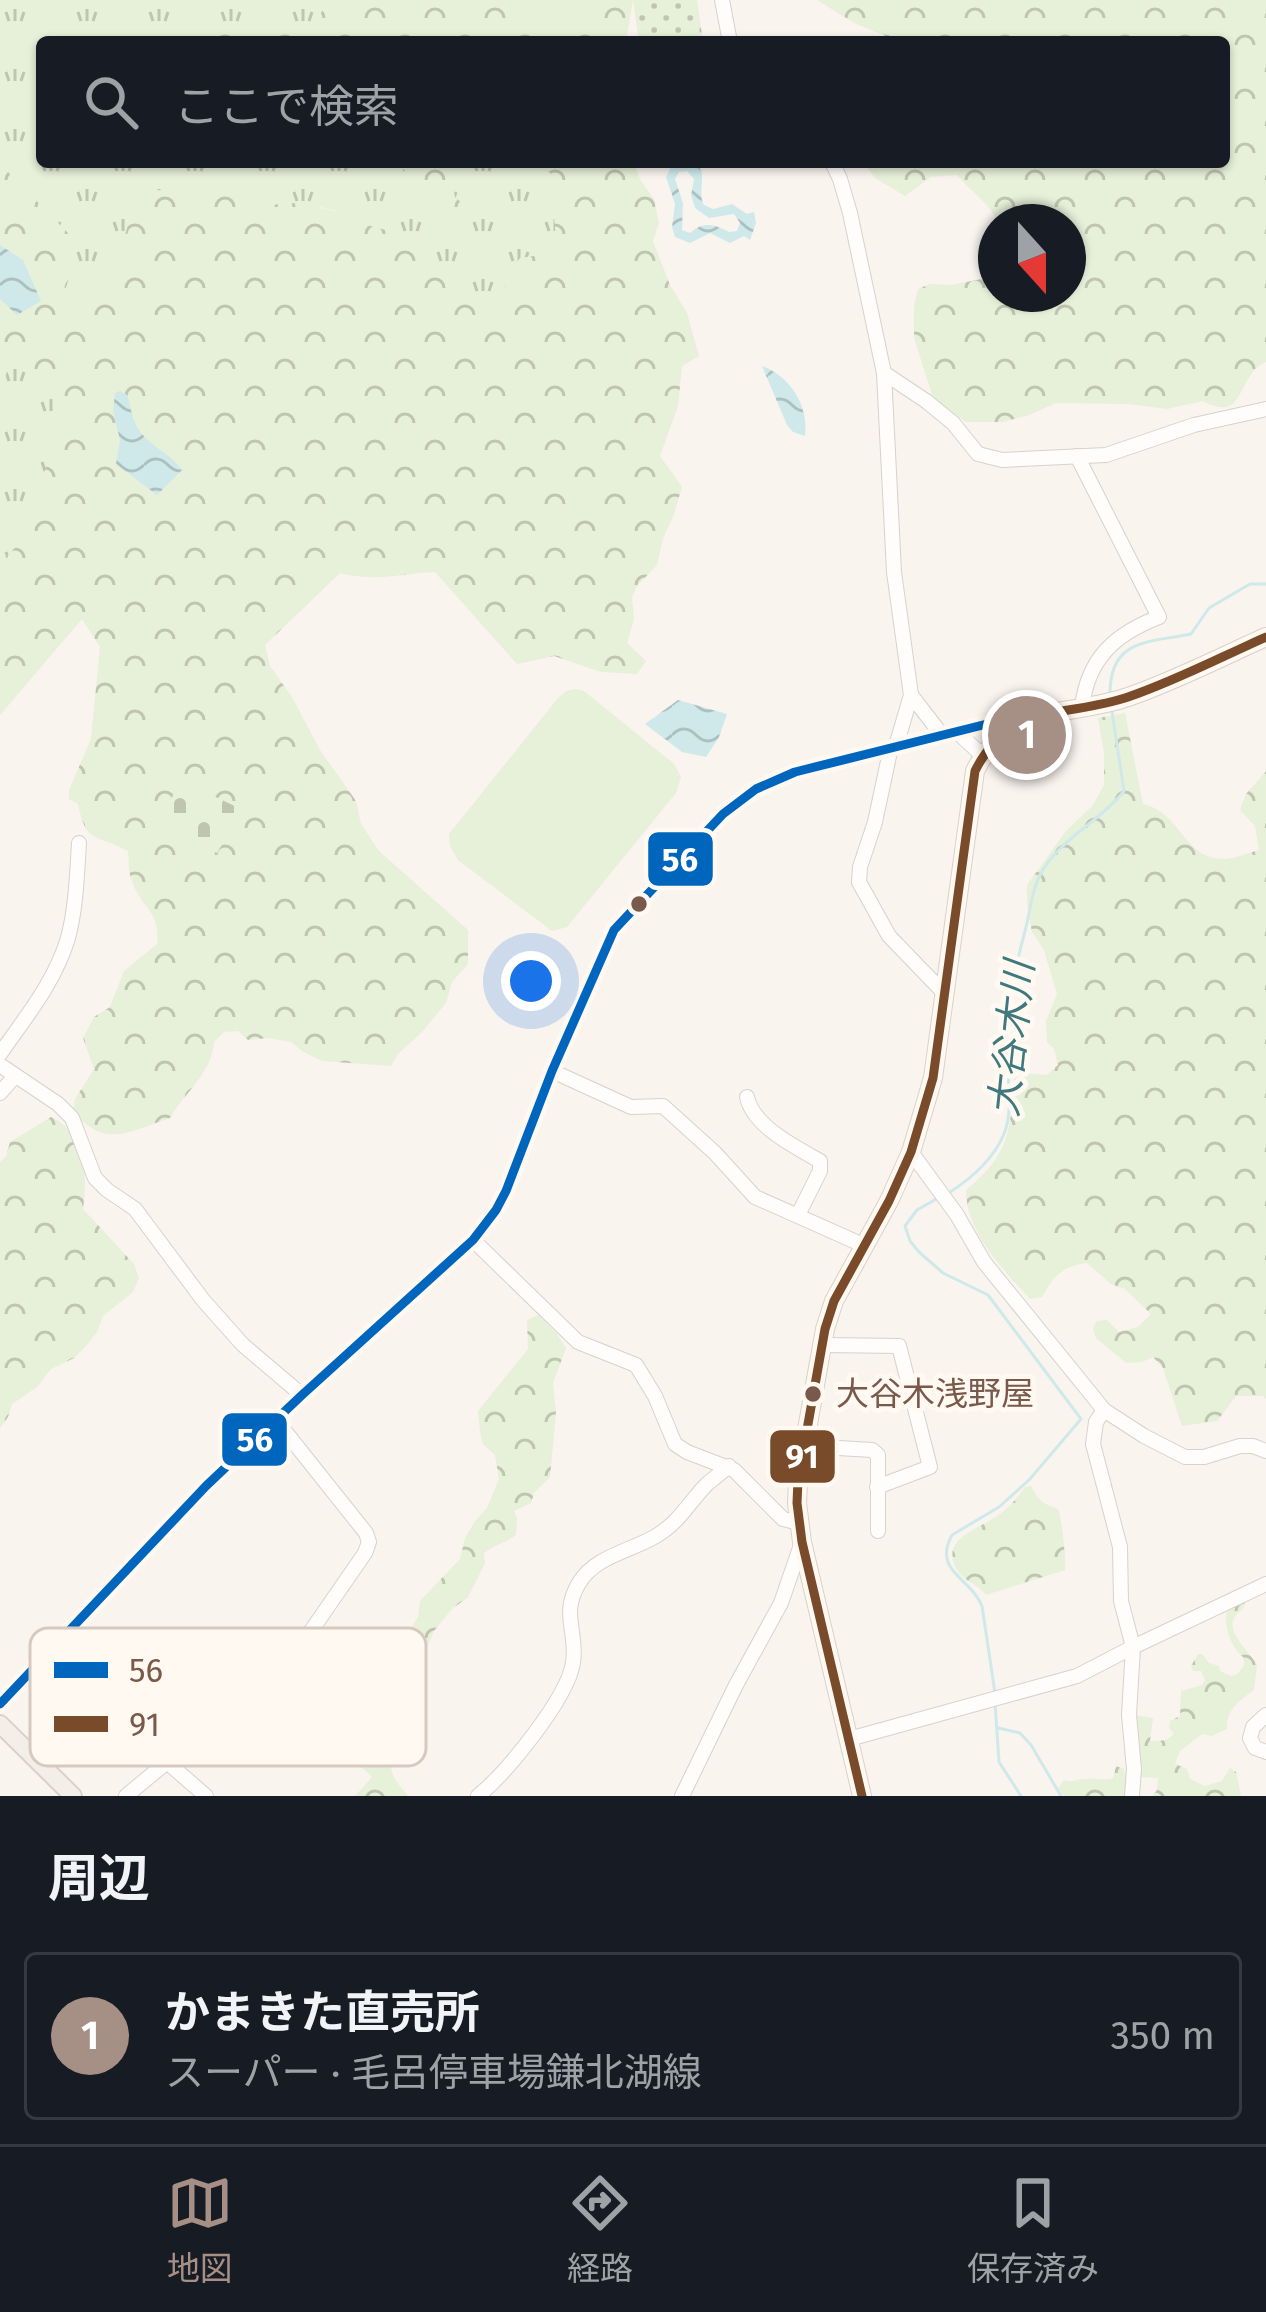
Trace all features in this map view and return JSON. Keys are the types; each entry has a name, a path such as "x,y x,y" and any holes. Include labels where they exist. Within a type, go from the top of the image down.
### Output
{"main road":[{"path":"862,1796 802,1542 798,1480 834,1301 889,1201 933,1078 975,771 1007,732 1034,716 1109,703 1266,637"},
{"path":"0,1724 30,1754"},
{"path":"43,1766 73,1796"}],"street":[{"path":"722,0 729,36"},
{"path":"835,168 850,213 884,373 894,572 911,694 860,867 860,882 889,936 946,995"},
{"path":"884,373 953,423 978,454 1002,460 1106,455 1194,425 1266,409"},
{"path":"1077,456 1159,617 1123,633 1106,648 1082,707"},
{"path":"911,694 949,732 983,756"},
{"path":"72,1628 206,1486 472,1240 496,1210 614,929 723,814 776,779 991,723 1007,732"},
{"path":"0,1054 46,988 66,944 79,843"},
{"path":"0,1065 72,1118 95,1178 135,1209 243,1345 302,1395"},
{"path":"552,1071 631,1108 663,1106 755,1197 863,1245"},
{"path":"0,1093 15,1076"},
{"path":"747,1097 751,1109 778,1134 820,1161 820,1171 798,1215"},
{"path":"910,1152 984,1262 1104,1410 1185,1457 1204,1457 1240,1446 1266,1450"},
{"path":"472,1240 578,1342 636,1365 675,1444 729,1466 783,1519 799,1522"},
{"path":"823,1345 899,1346 930,1467 877,1487"},
{"path":"1104,1410 1096,1422 1094,1444 1120,1546 1120,1591 1133,1647 1132,1796"},
{"path":"275,1420 369,1542 311,1628"},
{"path":"806,1445 872,1450 878,1455 878,1531"},
{"path":"478,1796 508,1765 563,1691 573,1663 568,1610 580,1582 603,1561 670,1527 729,1466"},
{"path":"682,1796 781,1603 802,1542"},
{"path":"849,1739 1077,1676 1266,1584"},
{"path":"0,1704 30,1672"},
{"path":"1266,1715 1252,1727 1250,1738 1255,1748 1266,1752"},
{"path":"126,1796 164,1766"},
{"path":"171,1766 206,1796"}],"green space":[{"path":"0,0 606,0 584,36 36,36 36,168 561,168 632,317 490,374 354,222 343,213 320,207 87,409 0,594"},
{"path":"327,0 546,0 530,11 528,23 554,31 586,0 633,0 627,36 196,36 223,28 290,30 321,13"},
{"path":"633,0 697,0 702,36 638,36"},
{"path":"817,0 1266,0 1266,362 1252,373 1234,403 1222,407 1203,401 1167,409 1056,403 1003,422 966,422 933,398 914,338 918,289 978,280 978,312 1086,312 1086,204 986,204 957,175 931,177 905,196 868,168 1230,168 1230,36 885,36"},
{"path":"402,168 449,168 455,197 465,206 465,220 433,206 424,187"},
{"path":"544,168 636,168 654,199 659,223 653,241 687,313 699,356 682,366 678,406 660,456 682,487 657,565 632,597 634,619 627,643 646,661 637,674 601,672 554,656 517,664 435,572 377,577 340,573 265,645 270,666 356,801 361,824 379,851 468,930 468,964 452,982 446,1003 391,1066 322,1061 291,1042 248,1040 238,1031 224,1032 214,1042 203,1073 170,1118 130,1132 96,1131 73,1112 75,1099 94,1069 83,1038 94,1017 110,1007 124,971 157,944 157,933 131,878 128,851 94,837 78,804 69,799 91,739 100,647 82,619 0,715 0,564 26,536 45,474 48,438 55,436 59,426 53,390 23,361 7,372 0,388 0,170 7,171 70,235 77,255 65,290 92,304 117,266 135,198 186,184 253,193 268,205 297,203 343,213 354,222 394,232 409,239 476,298 489,317 504,317 504,279 520,258 554,253 554,213 560,188"},
{"path":"575,689 584,691 674,764 681,777 676,793 567,927 552,931 458,860 449,834 558,698"},
{"path":"1125,713 1143,804 1166,816 1208,856 1230,858 1259,850 1255,826 1240,810 1246,794 1266,771 1266,1399 1236,1396 1217,1421 1182,1426 1163,1368 1153,1357 1126,1363 1096,1338 1093,1328 1097,1321 1107,1320 1119,1332 1138,1327 1151,1314 1087,1263 1065,1270 1042,1297 1030,1299 979,1236 966,1190 992,1165 1005,1141 1014,1079 1023,1073 1047,1075 1058,1065 1047,1042 1046,1021 1057,994 1044,950 1032,932 1027,885 1104,785 1098,718"},
{"path":"180,780 243,810 217,853 160,823"},
{"path":"51,1117 78,1145 84,1169 83,1209 134,1264 139,1278 133,1292 103,1316 97,1332 74,1358 51,1369 37,1387 12,1404 0,1428 0,1162 10,1142"},
{"path":"538,1315 566,1348 553,1383 556,1412 550,1477 531,1503 514,1511 516,1535 484,1553 485,1563 468,1597 434,1631 426,1651 426,1628 411,1628 420,1601 460,1559 465,1538 487,1508 499,1479 495,1455 483,1444 478,1411 528,1349 527,1320"},
{"path":"1031,1486 1042,1501 1058,1509 1065,1570 986,1595 960,1574 953,1550 963,1536 1001,1513"},
{"path":"1245,1603 1233,1629 1257,1665 1254,1690 1231,1711 1227,1729 1212,1736 1202,1734 1180,1751 1175,1764 1205,1786 1222,1781 1230,1768 1236,1772 1241,1796 1152,1796 1158,1778 1138,1774 1135,1715 1153,1718 1150,1741 1166,1739 1174,1733 1170,1721 1180,1716 1181,1691 1205,1680 1191,1666 1198,1654 1220,1671 1237,1674 1244,1658 1229,1635 1226,1615 1228,1608"},
{"path":"360,1766 391,1766 408,1796 355,1796 372,1777"},
{"path":"1116,1766 1124,1769 1127,1796 1064,1796 1058,1788 1064,1780 1113,1778"}],"water":[{"path":"670,168 699,168 704,205 713,209 732,204 747,214 754,212 750,240 744,236 730,243 710,233 690,243 675,237 675,204 666,177","holes":["687,171 694,179 695,208 709,218 734,214 740,223 737,231 709,225 690,233 682,230 683,203 675,179 679,172"]},
{"path":"0,245 23,260 41,301 17,315 0,299"},
{"path":"762,366 796,394 804,414 805,436 787,425"},
{"path":"115,393 127,395 141,432 182,470 157,495 116,464 120,440 113,411"},
{"path":"678,700 727,714 706,757 682,752 645,724"}],"waterway":[{"name":"大谷木川","path":"1110,696 1111,677 1123,654 1145,643 1191,634 1209,608 1250,584 1266,584"},
{"name":"大谷木川","path":"947,1194 987,1160 1007,1124 1009,1005 1039,877 1056,852 1124,791 1112,712"},
{"name":"大谷木川","path":"938,1198 917,1210 905,1226 910,1241 943,1273 988,1295 1081,1419 1029,1480 999,1507 952,1535 947,1547 950,1566 982,1606 995,1693"},
{"name":"大谷木川","path":"995,1703 999,1762 1021,1796"},
{"path":"998,1728 1020,1733 1061,1796"}],"transit line":[{"name":"91","path":"862,1796 802,1542 798,1480 834,1301 911,1152 933,1078 975,771 989,749 1023,722 1128,697 1266,637"},
{"name":"56","path":"72,1628 206,1486 473,1240 506,1191 614,930 723,814 756,789 795,772 991,723 1008,732"},
{"name":"56","path":"0,1704 30,1672"}],"place":[{"name":"かまきた直売所","path":"1027,735"},
{"name":"大谷木浅野屋","path":"813,1394"}]}
